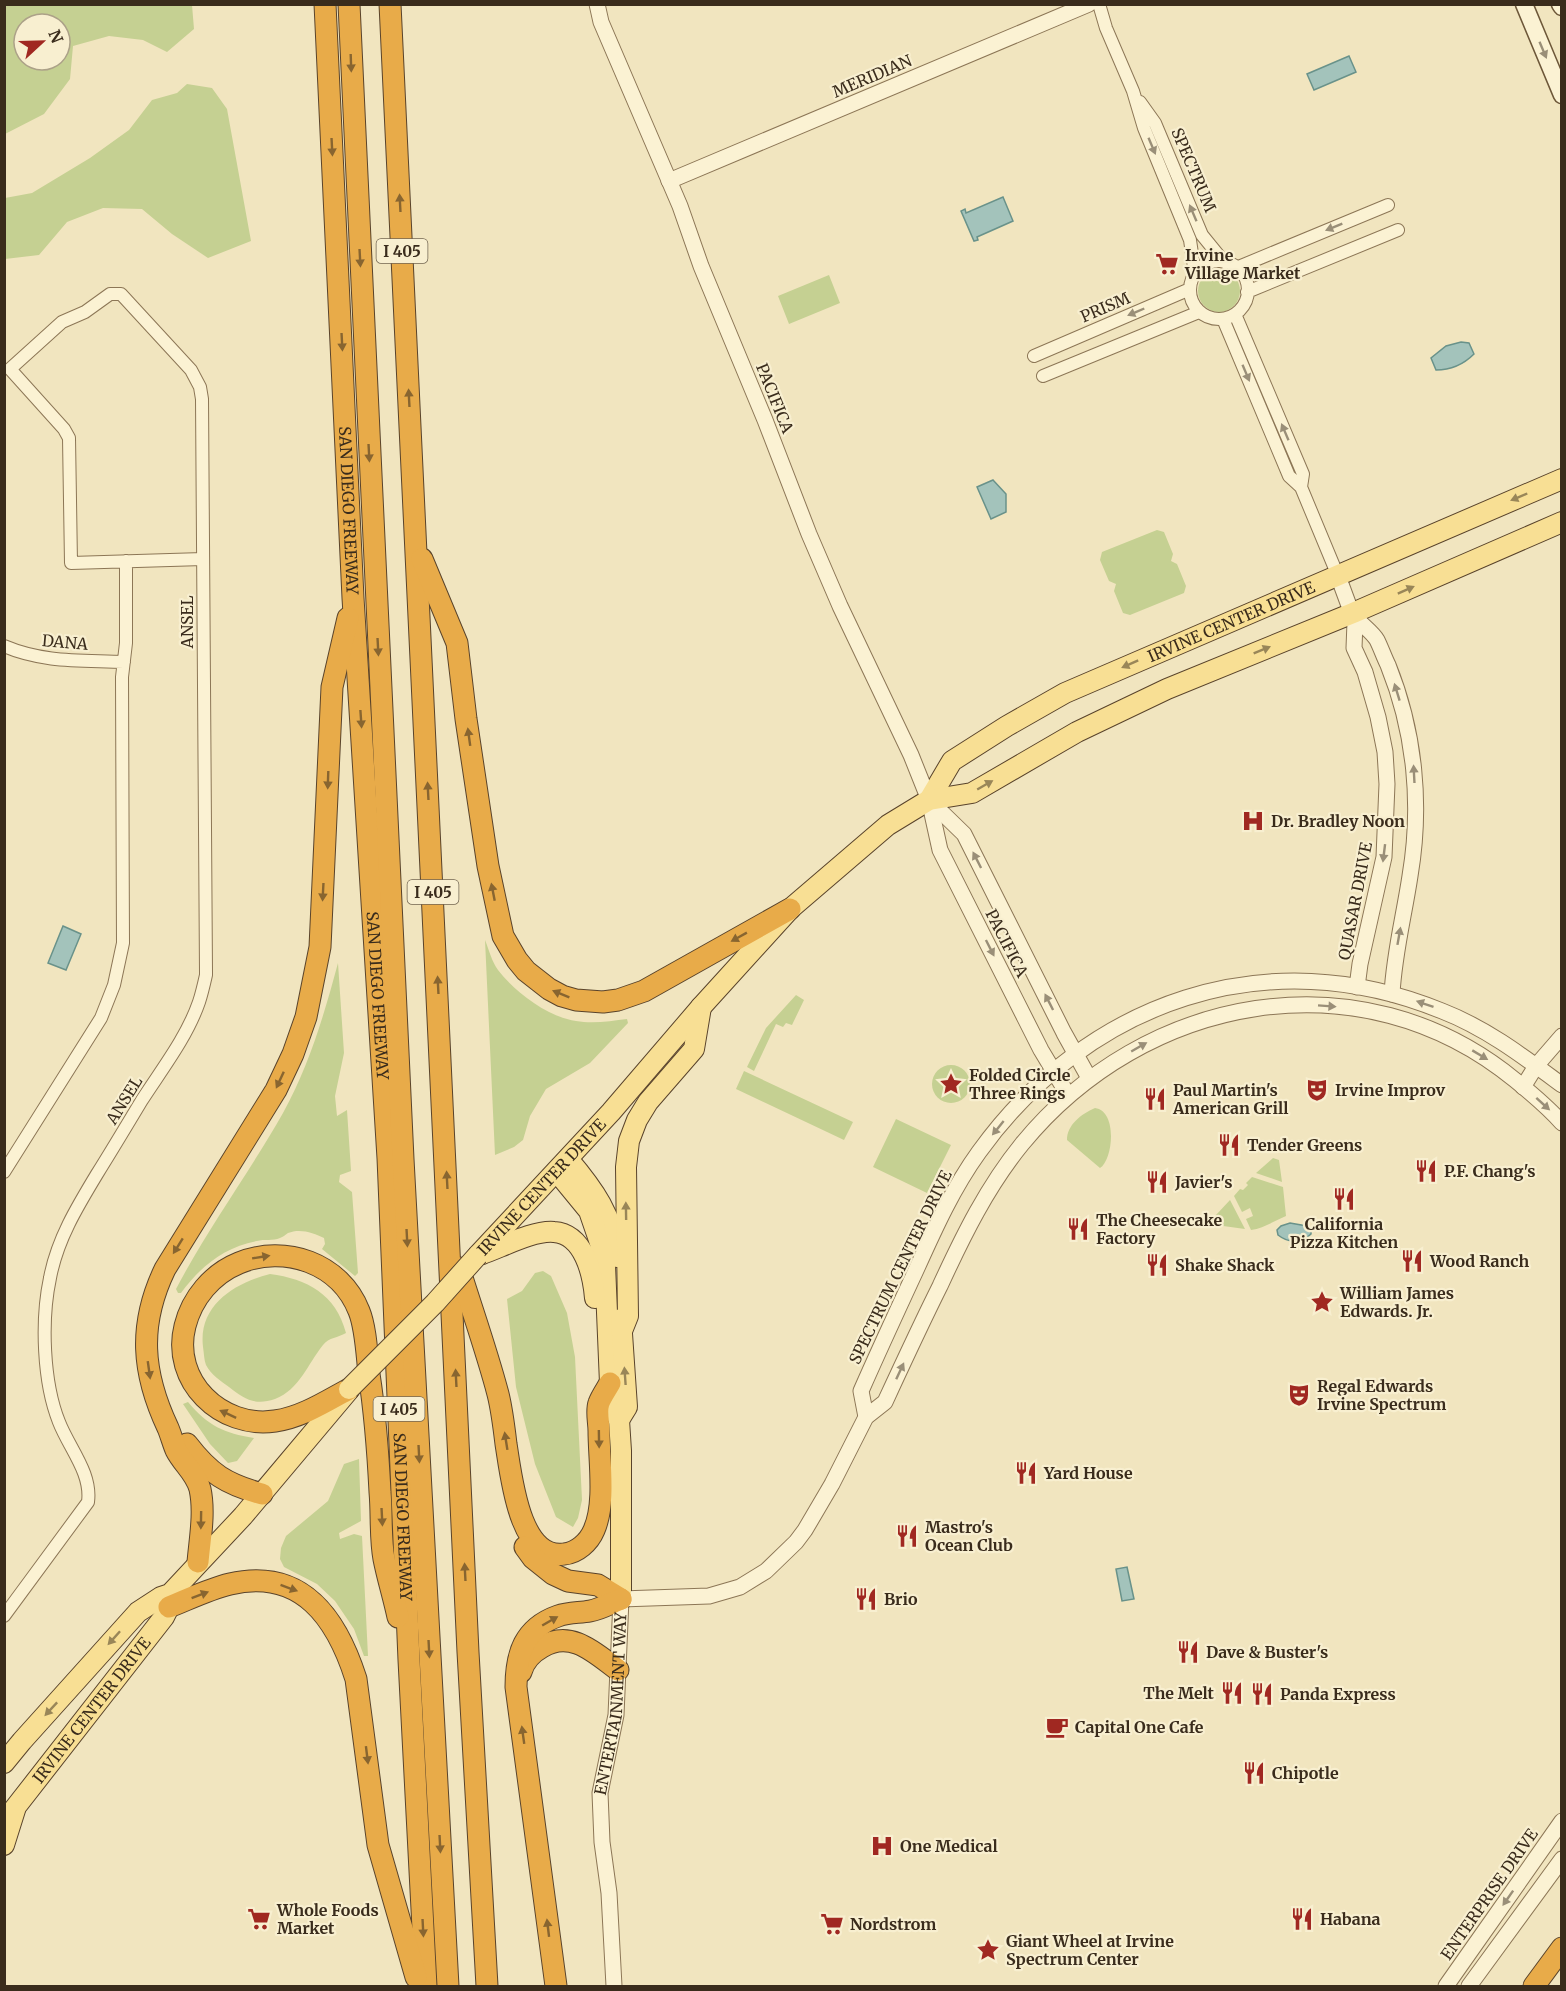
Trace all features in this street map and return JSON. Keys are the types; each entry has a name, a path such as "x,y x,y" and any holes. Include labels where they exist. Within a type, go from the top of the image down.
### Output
{"highway":[{"name":"SAN DIEGO FREEWAY","path":"325,4 353,598 388,1158 409,1660 426,1986"},
{"path":"349,4 403,1159 448,1986"},
{"name":"I 405","path":"390,4 468,1652 488,1986"},
{"path":"416,544 457,643 472,762 494,898 503,936 526,971 562,996 590,1002 618,1000 644,991 790,909"},
{"path":"198,1562 202,1524 200,1490 197,1479 176,1451 158,1408 148,1374 146,1331 149,1311 155,1289 175,1251 276,1090 306,1017 320,948 332,687 353,598"},
{"path":"450,1239 498,1395 513,1487 523,1522 538,1547 545,1552 557,1555 572,1552 583,1546 594,1531 600,1498 598,1405 610,1383"},
{"path":"349,1389 303,1414 274,1421 244,1420 214,1407 197,1390 186,1367 183,1346 186,1322 195,1301 209,1282 228,1267 251,1258 275,1255 308,1261 338,1279 349,1293 360,1313 377,1426 384,1558 409,1660"},
{"path":"168,1428 220,1478 236,1487 266,1488"},
{"path":"523,1522 524,1545 540,1564 553,1574 568,1581 598,1585 621,1599"},
{"path":"169,1600 231,1584 269,1582 296,1590 308,1598 338,1633 348,1653 356,1679 378,1845 419,1986"},
{"path":"556,1986 516,1687 516,1668 524,1642 534,1631 557,1616 591,1611 621,1599"},
{"path":"516,1687 522,1667 528,1659 536,1650 555,1641 575,1641 618,1670"},
{"path":"468,1652 475,1986"},
{"path":"1534,1986 1562,1948"}],"main road":[{"path":"1524,4 1562,95"},
{"name":"IRVINE CENTER DRIVE","path":"929,800 952,761 1036,709 1132,663 1562,479"},
{"name":"IRVINE CENTER DRIVE","path":"4,1845 11,1814 164,1617 169,1600 198,1562 266,1488 349,1389 435,1303 562,1165 790,909 888,825 929,800 972,793 1077,732 1167,689 1353,613 1562,522"},
{"path":"478,1255 531,1236 561,1233 575,1242 587,1262 596,1301 614,1328 628,1316 626,1167 629,1141 637,1120 648,1102 694,1049 701,1007"},
{"name":"ENTERTAINMENT WAY","path":"562,1165 589,1211 605,1266 627,1407 619,1420"},
{"name":"ENTERTAINMENT WAY","path":"614,1328 610,1383 613,1408 619,1420 621,1599"},
{"name":"IRVINE CENTER DRIVE","path":"4,1763 138,1612 161,1597 169,1600"}],"street":[{"name":"PACIFICA","path":"597,4 601,22 669,181 813,544 911,755 929,800 940,850 1032,1032 1068,1095"},
{"name":"MERIDIAN","path":"669,181 1089,4"},
{"name":"SPECTRUM","path":"1099,4 1106,28 1133,91 1144,128 1190,240 1195,274"},
{"name":"SPECTRUM","path":"1133,91 1155,123 1202,235 1224,262"},
{"path":"1236,268 1388,205"},
{"path":"1247,292 1398,230"},
{"path":"1224,262 1236,268 1244,276 1247,292 1242,307 1229,317 1213,319 1199,312 1192,303 1190,289 1195,274 1208,264 1224,262"},
{"name":"PRISM","path":"1034,356 1190,289"},
{"name":"ANSEL","path":"4,1616 88,1502 90,1489 58,1419 50,1389 45,1330 49,1280 56,1252 80,1202 185,1032 200,1001 206,975 202,399 200,387 191,370 121,294 115,292 85,312 62,322 10,369 64,429 69,438 71,562 203,559"},
{"path":"1043,376 1199,312"},
{"path":"1229,317 1289,476 1301,487 1357,621 1376,638 1397,689 1412,748 1416,822 1411,874 1393,970 1392,994"},
{"path":"4,1172 101,1018 118,968 123,943 126,561"},
{"name":"QUASAR DRIVE","path":"1353,613 1354,648 1375,706 1386,752 1387,822 1384,857 1357,987"},
{"name":"DANA","path":"4,646 45,659 124,662"},
{"path":"1386,752 1412,748"},
{"name":"PACIFICA","path":"929,800 964,834 1089,1078"},
{"name":"SPECTRUM CENTER DRIVE","path":"866,1418 861,1391 934,1231 962,1177 1000,1125 1034,1088 1093,1041 1139,1015 1175,1000 1253,983 1282,981 1357,987 1392,994 1437,1009 1471,1024 1562,1085"},
{"path":"621,1599 709,1596 740,1587 766,1571 796,1542 832,1484 866,1418 885,1402 959,1244 987,1192 1022,1144 1068,1095 1089,1078 1168,1032 1197,1022 1255,1009 1311,1005 1377,1013 1432,1030 1488,1060 1548,1108 1562,1123"},
{"path":"1523,1087 1536,1066 1562,1036"},
{"name":"ENTERTAINMENT WAY","path":"614,1986 600,1793 616,1715 621,1599"},
{"name":"ENTERPRISE DRIVE","path":"1446,1986 1562,1821"},
{"path":"1469,1986 1562,1859"}],"green space":[{"path":"5,4 192,5 194,29 167,52 143,40 109,36 73,46 72,57 72,12 12,12 12,72 71,72 70,79 44,114 5,134"},
{"path":"187,84 212,88 227,109 251,241 208,258 172,234 142,209 103,208 67,222 39,255 5,259 5,198 32,193 90,158 129,130 152,100 177,93"},
{"path":"1219,270 1234,276 1240,291 1234,306 1219,312 1204,306 1198,291 1204,276"},
{"path":"829,275 840,303 789,324 778,296"},
{"path":"1157,530 1164,532 1173,554 1171,561 1177,564 1186,586 1184,593 1130,615 1123,613 1114,591 1116,584 1109,581 1100,560 1102,552"},
{"path":"485,940 498,970 513,987 543,1009 565,1019 582,1022 627,1019 628,1023 590,1063 546,1089 530,1116 523,1140 514,1147 495,1155"},
{"path":"338,963 344,1053 335,1096 337,1116 347,1110 351,1171 340,1175 339,1182 352,1192 358,1273 355,1276 322,1249 325,1244 324,1238 297,1231 277,1239 245,1244 223,1253 196,1275 181,1293 178,1293 176,1289 188,1266 270,1135 301,1077 315,1040"},
{"path":"796,995 804,1000 792,1025 786,1023 783,1027 776,1024 754,1071 747,1067 766,1028"},
{"path":"951,1065 965,1070 970,1084 965,1098 951,1103 937,1098 932,1084 937,1070"},
{"path":"744,1071 853,1122 844,1140 736,1089"},
{"path":"1095,1108 1102,1111 1107,1118 1111,1136 1108,1156 1100,1168 1067,1140 1072,1125 1085,1113"},
{"path":"896,1119 951,1145 927,1193 873,1167"},
{"path":"1273,1158 1279,1160 1282,1182 1256,1173"},
{"path":"1252,1177 1283,1187 1286,1216 1251,1230 1246,1219 1253,1216 1250,1208 1242,1212 1234,1196 1248,1185 1246,1183"},
{"path":"1230,1200 1245,1229 1216,1225 1214,1222 1216,1215"},
{"path":"543,1271 551,1276 567,1313 575,1357 582,1500 578,1518 573,1527 556,1517 535,1464 516,1387 507,1299 522,1291 535,1273"},
{"path":"270,1274 296,1280 318,1291 335,1308 346,1333 325,1342 297,1383 284,1395 261,1402 240,1395 216,1378 208,1369 204,1359 203,1332 206,1319 222,1298 244,1283"},
{"path":"188,1402 217,1427 234,1434 254,1438 237,1461 228,1463 210,1444 183,1404"},
{"path":"359,1459 361,1521 339,1533 340,1539 354,1534 362,1536 368,1656 364,1656 354,1629 335,1601 317,1584 284,1567 280,1559 281,1548 286,1536 328,1501 344,1464"}],"water":[{"path":"1349,56 1356,72 1314,90 1307,74"},
{"path":"1003,197 1013,221 977,237 978,240 974,241 961,211 965,209 966,213"},
{"path":"1461,342 1469,343 1474,354 1456,366 1436,370 1431,358 1446,346"},
{"path":"993,480 1006,494 1006,512 991,519 977,487"},
{"path":"63,926 81,934 66,970 48,963"},
{"path":"1290,1223 1307,1226 1311,1234 1303,1240 1294,1241 1286,1240 1278,1235 1277,1230 1281,1226"},
{"path":"1127,1567 1134,1599 1122,1601 1116,1569"}],"place":[{"name":"Irvine Village Market","path":"1167,264"},
{"name":"Dr. Bradley Noon","path":"1253,821"},
{"name":"Folded Circle Three Rings","path":"951,1084"},
{"name":"Irvine Improv","path":"1317,1090"},
{"name":"Paul Martin's American Grill","path":"1155,1099"},
{"name":"Tender Greens","path":"1229,1145"},
{"name":"P.F. Chang's","path":"1426,1171"},
{"name":"Javier's","path":"1157,1182"},
{"name":"California Pizza Kitchen","path":"1344,1199"},
{"name":"The Cheesecake Factory","path":"1078,1229"},
{"name":"Wood Ranch","path":"1412,1261"},
{"name":"Shake Shack","path":"1157,1265"},
{"name":"William James Edwards. Jr.","path":"1322,1302"},
{"name":"Regal Edwards Irvine Spectrum","path":"1299,1395"},
{"name":"Yard House","path":"1026,1473"},
{"name":"Mastro's Ocean Club","path":"907,1536"},
{"name":"Brio","path":"866,1599"},
{"name":"Dave & Buster's","path":"1188,1652"},
{"name":"The Melt","path":"1232,1693"},
{"name":"Panda Express","path":"1262,1694"},
{"name":"Capital One Cafe","path":"1057,1727"},
{"name":"Chipotle","path":"1254,1773"},
{"name":"One Medical","path":"882,1846"},
{"name":"Whole Foods Market","path":"259,1919"},
{"name":"Habana","path":"1302,1919"},
{"name":"Nordstrom","path":"832,1924"},
{"name":"Giant Wheel at Irvine Spectrum Center","path":"988,1950"}]}
